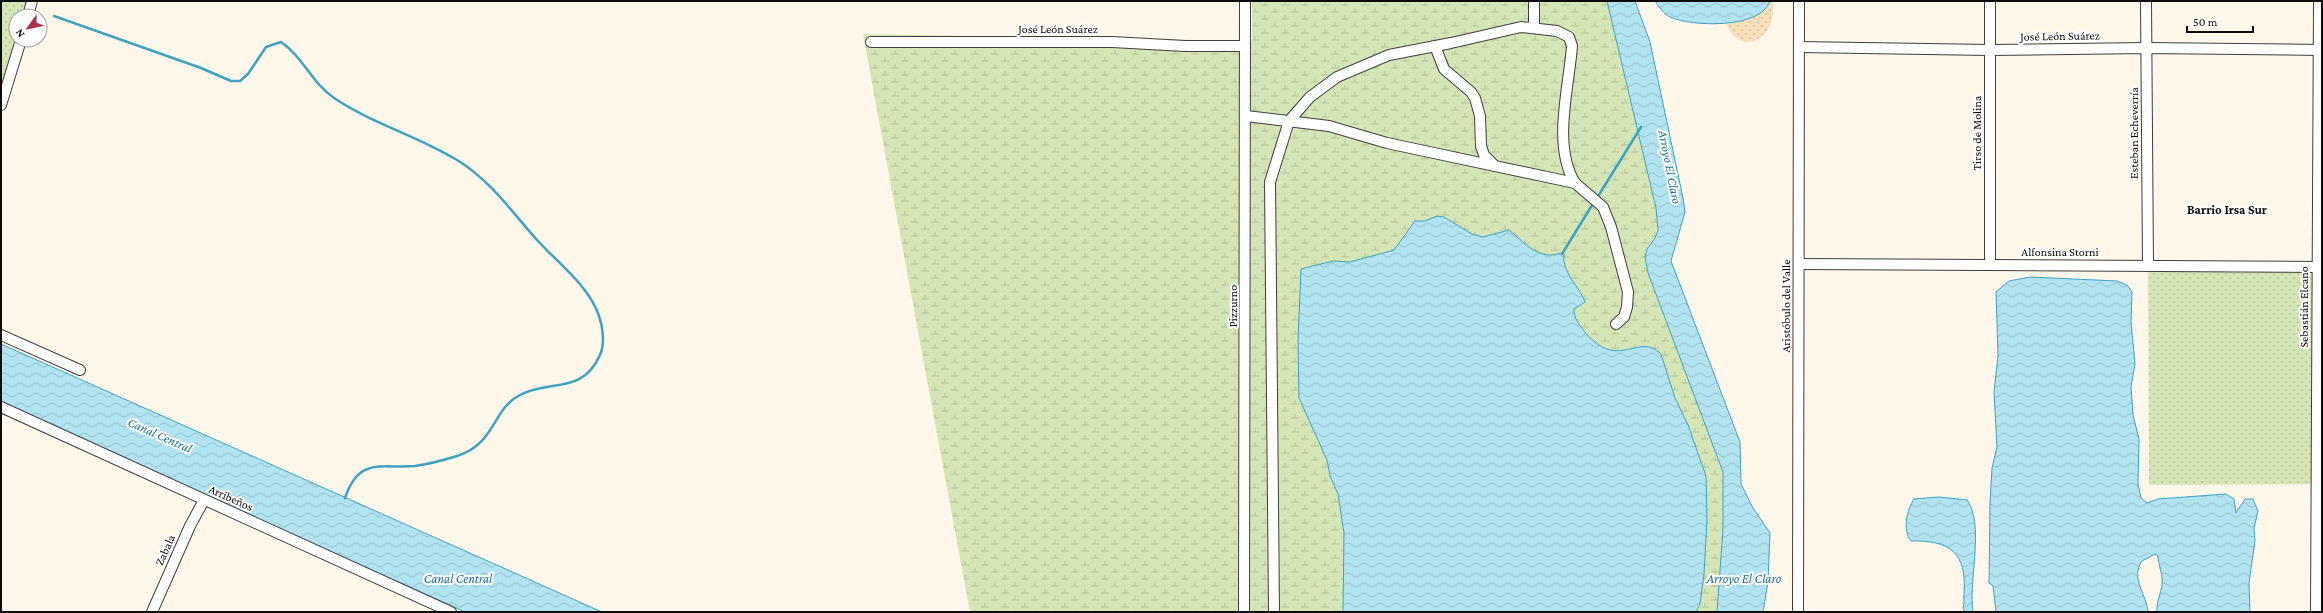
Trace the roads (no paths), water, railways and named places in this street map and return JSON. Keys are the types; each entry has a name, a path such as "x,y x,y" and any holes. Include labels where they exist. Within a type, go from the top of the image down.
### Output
{"street":[{"name":"Pizzurno","path":"1244,612 1245,1"},
{"path":"1534,1 1534,27"},
{"name":"Aristóbulo del Valle","path":"1798,612 1799,1"},
{"name":"Tirso de Molina","path":"1990,1 1990,264"},
{"name":"Esteban Echeverría","path":"2146,1 2148,265"},
{"name":"Sebastián Elcano","path":"2316,612 2320,484 2319,267 2321,50 2319,1"},
{"path":"1274,612 1270,182 1289,121 1310,97 1337,77 1389,55 1521,27 1534,27 1556,31 1569,37 1572,46 1563,114 1565,156 1570,176 1575,184 1600,205 1611,227 1628,292 1627,307 1624,317 1616,324"},
{"name":"José León Suárez","path":"871,42 1112,42 1185,46 1245,46"},
{"path":"1435,46 1444,68 1471,92 1475,98 1480,116 1481,146 1484,155 1495,166"},
{"name":"José León Suárez","path":"1799,46 1990,50 2146,48 2321,50"},
{"path":"1,105 19,48"},
{"path":"1246,116 1328,126 1387,143 1575,184"},
{"name":"Alfonsina Storni","path":"1799,264 2319,267"},
{"path":"1,335 80,370"},
{"name":"Arribeños","path":"1,407 451,612"},
{"name":"Zabala","path":"152,612 190,526 204,500"}],"water":[{"name":"Arroyo El Claro","path":"1607,1 1635,1 1650,42 1685,212 1671,261 1740,442 1741,484 1753,508 1770,533 1768,582 1763,612 1717,612 1723,529 1723,472 1648,273 1645,257 1647,249 1655,238 1658,230 1656,208"},
{"path":"1655,1 1770,1 1764,10 1754,17 1740,21 1709,24 1694,23 1670,17"},
{"path":"1437,216 1444,217 1472,234 1483,237 1509,230 1539,253 1553,255 1561,253 1564,255 1564,262 1568,274 1583,296 1585,302 1574,309 1577,321 1584,331 1596,343 1607,349 1617,351 1644,347 1652,348 1661,354 1675,398 1688,425 1706,476 1707,520 1704,574 1700,604 1696,612 1343,612 1344,533 1338,494 1330,476 1327,460 1299,398 1298,341 1301,269 1333,261 1350,262 1394,250 1415,221 1425,221"},
{"path":"2030,277 2117,281 2127,285 2132,292 2131,322 2135,364 2131,387 2133,415 2139,439 2138,484 2141,498 2147,503 2158,499 2226,494 2234,499 2236,513 2245,499 2253,499 2258,511 2254,528 2255,541 2249,583 2250,612 2157,612 2162,580 2158,556 2155,554 2142,561 2138,574 2138,581 2148,612 1996,612 1993,586 1989,583 1992,468 1997,447 1994,392 1998,356 1996,292 2009,281"},
{"name":"Canal Central","path":"1,344 602,612 465,612 1,404"},
{"path":"1939,497 1967,500 1972,511 1975,524 1975,554 1972,585 1973,612 1965,612 1963,608 1964,579 1959,558 1953,551 1945,546 1924,541 1911,541 1908,536 1906,520 1914,499"}],"waterway":[{"path":"54,16 201,68 231,81 240,81 248,74 266,47 281,42 289,48 326,92 334,98 364,115 427,144 457,160 480,177 500,197 537,240 572,275 588,295 594,305 602,325 603,346 593,368 584,376 565,384 532,390 520,395 511,401 487,435 470,451 437,462 421,465 403,467 382,466 365,470 357,476 345,498"},
{"path":"1597,198 1641,127"},
{"path":"1562,254 1594,202"}],"district":[{"name":"Barrio Irsa Sur","path":"2227,209"}]}
